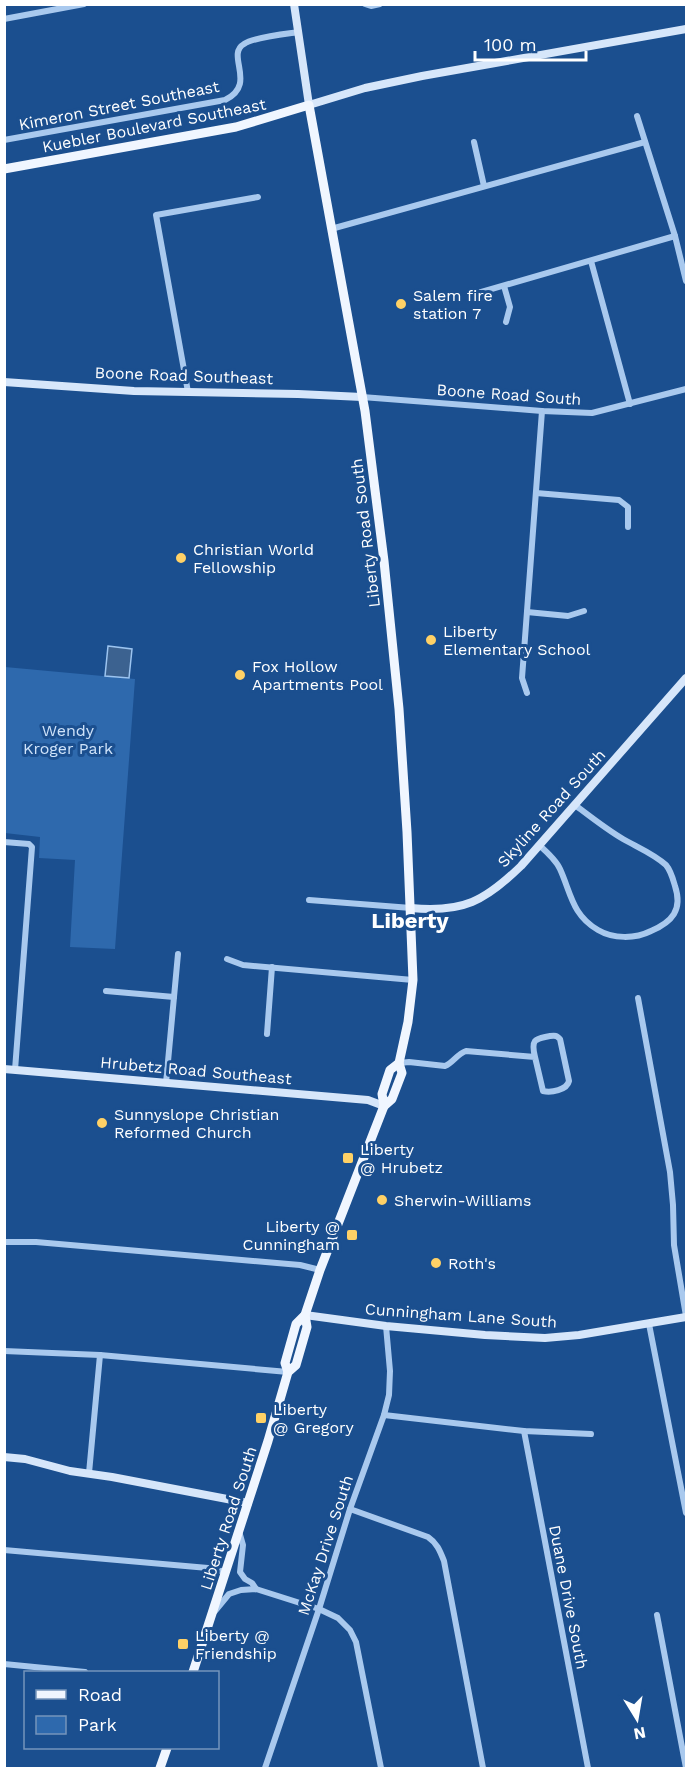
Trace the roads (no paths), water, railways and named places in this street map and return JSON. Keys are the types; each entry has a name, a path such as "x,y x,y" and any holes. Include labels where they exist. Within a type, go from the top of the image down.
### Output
{"main road":[{"name":"Kuebler Boulevard Southeast","path":"4,169 236,127 309,105"},
{"name":"Liberty Road South","path":"193,1671 268,1442 288,1372 285,1363 296,1323 304,1316 384,1106 382,1094 390,1070 399,1063 408,1022 413,980 405,797 395,666 380,529 362,397 309,105"},
{"path":"160,1768 167,1749"}],"street":[{"path":"4,19 55,7 84,4"},
{"name":"Liberty Road South","path":"294,4 309,105"},
{"path":"365,5 380,4"},
{"path":"309,105 365,88 412,78 687,29"},
{"name":"Kimeron Street Southeast","path":"4,140 225,100 233,96 241,84 237,52 242,44 299,32"},
{"path":"638,116 687,281"},
{"path":"474,142 484,186"},
{"path":"331,229 645,142"},
{"path":"188,392 156,215 258,197"},
{"path":"471,295 675,236"},
{"path":"591,261 630,404"},
{"path":"504,286 510,307 506,322"},
{"name":"Boone Road Southeast","path":"4,381 110,389 362,397"},
{"name":"Boone Road South","path":"362,397 592,414 687,388"},
{"path":"527,693 522,678 542,411"},
{"path":"536,493 619,500 628,507 628,527"},
{"path":"527,612 568,616 584,610"},
{"name":"Skyline Road South","path":"411,908 429,910 454,908 478,900 501,886 522,866 687,678"},
{"path":"539,845 560,868 571,901 582,916 598,930 624,937 642,935 666,924 677,908 678,896 667,867 658,859 604,828 575,805"},
{"path":"4,842 31,845 15,1070"},
{"path":"309,900 411,908"},
{"path":"166,1083 178,954"},
{"path":"227,959 243,965 413,980"},
{"path":"267,1035 272,967"},
{"path":"106,992 174,997"},
{"path":"638,998 670,1172 674,1245 687,1316"},
{"path":"558,1036 569,1081 566,1088 543,1091 535,1057 533,1045 535,1042 546,1037 558,1036"},
{"path":"399,1063 445,1066 466,1051 535,1057"},
{"name":"Hrubetz Road Southeast","path":"4,1069 368,1100 384,1106"},
{"path":"4,1242 36,1242 300,1265 320,1270"},
{"name":"Cunningham Lane South","path":"304,1316 386,1326 544,1338 579,1335 687,1316"},
{"path":"649,1324 687,1513"},
{"name":"McKay Drive South","path":"265,1768 350,1509 384,1415 389,1395 390,1371 386,1326"},
{"path":"4,1351 100,1355 288,1372"},
{"path":"89,1473 100,1355"},
{"path":"384,1415 524,1431 591,1434"},
{"name":"Duane Drive South","path":"524,1431 588,1768"},
{"path":"4,1457 63,1470 249,1503"},
{"path":"350,1509 428,1537 439,1548 444,1561 483,1768"},
{"path":"239,1531 243,1545 240,1572 245,1580 252,1583 256,1589"},
{"path":"4,1550 208,1568 226,1572"},
{"path":"214,1611 229,1594 256,1589 319,1609 338,1618 346,1625 354,1636 381,1768"},
{"path":"657,1615 686,1768"},
{"path":"4,1664 75,1671"}],"place":[{"name":"Salem fire station 7","path":"401,304"},
{"name":"Christian World Fellowship","path":"181,558"},
{"name":"Liberty Elementary School","path":"431,640"},
{"name":"Fox Hollow Apartments Pool","path":"240,675"},
{"name":"Sunnyslope Christian Reformed Church","path":"102,1123"},
{"name":"Liberty @ Hrubetz","path":"348,1158"},
{"name":"Sherwin-Williams","path":"382,1200"},
{"name":"Liberty @ Cunningham","path":"352,1235"},
{"name":"Roth's","path":"436,1263"},
{"name":"Liberty @ Gregory","path":"261,1418"},
{"name":"Liberty @ Friendship","path":"183,1644"}],"district":[{"name":"Liberty","path":"410,920"}],"park label":[{"name":"Wendy Kroger Park","path":"68,739"}]}
